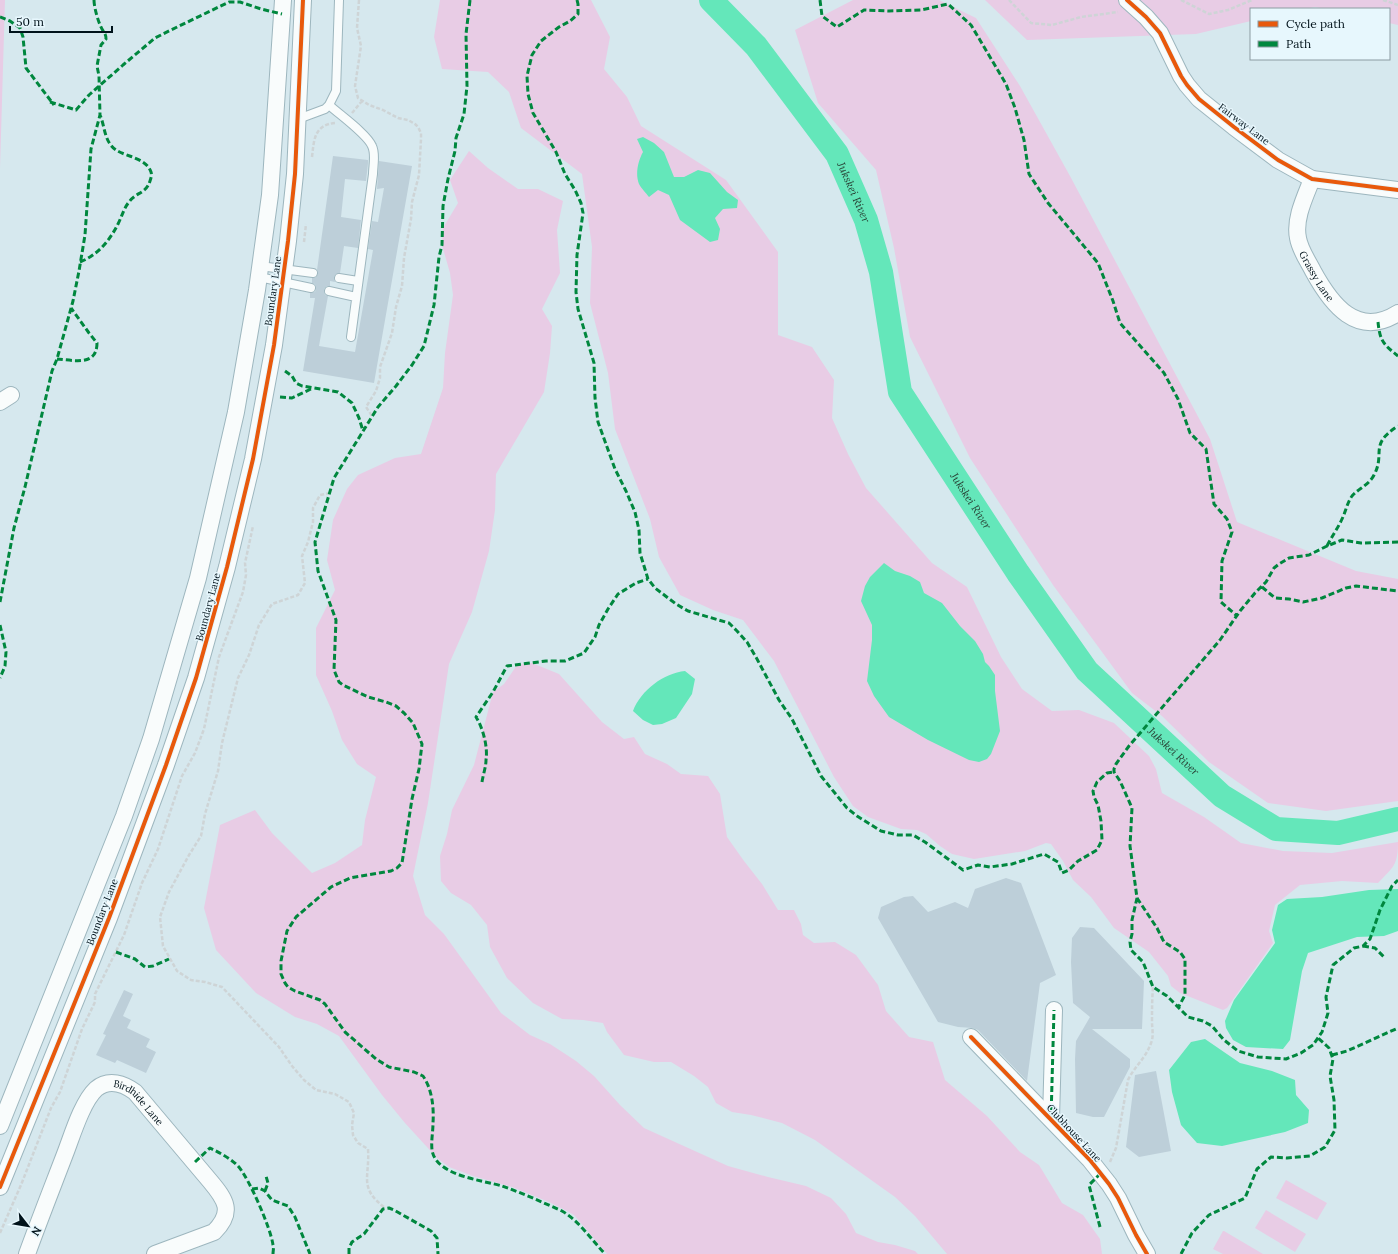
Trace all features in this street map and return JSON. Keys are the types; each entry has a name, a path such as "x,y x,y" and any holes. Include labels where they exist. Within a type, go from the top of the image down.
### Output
{"street":[{"name":"Boundary Lane","path":"0,1126 124,816 153,731 196,586 212,522 236,412 259,272 270,195 283,0"},
{"name":"Boundary Lane","path":"0,1187 109,918 166,765 196,678 227,567 253,459 274,345 284,276 295,174 303,0"},
{"name":"Fairway Lane","path":"1130,2 1160,33 1181,76 1200,99 1278,160 1312,179 1398,190"},
{"name":"Grassy Lane","path":"1312,179 1298,220 1298,238 1306,258 1326,294 1345,314 1359,320 1378,322 1398,313"},
{"path":"1050,1119 1054,1010"},
{"name":"Clubhouse Lane","path":"971,1037 1090,1160 1118,1198 1147,1254"},
{"name":"Birdhide Lane","path":"27,1254 88,1098 97,1088 113,1083 130,1088 144,1102 221,1194 226,1203 225,1216 221,1225 214,1232 155,1254"}],"lane":[{"path":"298,119 320,111 329,105 336,91 339,0"},
{"path":"329,105 366,138 372,146 374,154 373,174 351,336"},
{"path":"259,272 284,276 313,274"},
{"path":"259,272 284,276 311,288"},
{"path":"339,278 358,281"},
{"path":"329,291 356,296"}],"path":[{"path":"359,0 357,28 361,46 354,86 358,98 369,105 398,118 408,120 418,127 421,133 419,176 412,202 404,258 402,286 396,308 392,333 380,367 380,378 376,391 366,407 372,416"},
{"path":"1009,0 1031,23 1052,25 1081,17 1122,11 1130,2"},
{"path":"1181,0 1208,14 1228,10 1252,0"},
{"path":"1383,0 1398,5"},
{"path":"330,493 320,495 313,508 313,522 302,556 305,583 298,596 272,604 259,625 249,655 238,678 222,743 218,771 205,814 201,836 169,892 160,917 163,946 177,971 191,980 206,982 222,987 279,1047 304,1080 316,1090 335,1094 349,1102 354,1113 352,1125 353,1135 358,1143 368,1149 369,1161 366,1180 371,1197 385,1208"},
{"path":"1100,1173 1111,1160 1116,1148 1128,1080 1151,1044 1153,1035 1153,987"},
{"path":"0,1233 21,1185 51,1108 60,1092 71,1059"}],"shaded area":[{"path":"0,0 5,0 0,168"},
{"path":"440,0 591,0 610,37 604,69 627,97 641,126 726,180 778,252 778,335 812,347 834,380 832,418 848,454 866,488 932,563 967,587 1001,657 1022,689 1052,711 1079,710 1114,723 1149,756 1156,769 1162,793 1204,817 1241,843 1283,851 1332,853 1398,842 1397,856 1394,866 1378,883 1342,881 1300,885 1275,905 1269,931 1273,943 1227,1008 1223,1010 1180,993 1171,986 1168,976 1149,952 1114,928 1091,897 1073,880 1063,861 1051,844 1046,843 1025,851 974,859 952,854 926,834 917,830 901,829 868,817 853,806 834,777 774,661 743,620 713,610 680,595 659,557 650,519 615,429 608,373 590,303 592,247 582,174 521,128 509,92 488,72 442,69 434,37"},
{"path":"853,0 939,0 976,18 1020,86 1070,176 1210,439 1237,522 1356,571 1398,579 1398,801 1326,811 1268,803 1209,762 1162,716 1132,693 1053,585 970,458 910,337 894,248 876,170 818,103 795,30"},
{"path":"985,0 1398,0 1398,25 1390,23 1390,8 1250,8 1250,21 1196,34 1027,40"},
{"path":"643,137 654,143 664,152 674,177 684,177 698,170 710,173 727,192 738,200 737,208 723,209 715,218 720,229 718,240 710,242 680,220 669,195 658,190 649,197 641,187 637,172 638,163 643,152 637,139"},
{"path":"469,151 488,168 518,189 538,189 563,201 557,230 560,273 542,309 552,326 550,353 544,392 496,474 495,510 489,551 472,612 449,664 428,803 413,876 425,915 444,934 501,1013 530,1035 550,1044 576,1061 594,1076 620,1105 644,1128 728,1166 806,1186 831,1198 846,1214 856,1233 878,1242 915,1251 918,1254 607,1254 574,1215 549,1202 512,1187 473,1176 449,1167 437,1158 382,1095 339,1036 317,1024 295,1017 256,993 216,950 204,908 220,825 255,810 272,833 312,873 335,863 362,845 365,820 376,777 357,764 342,740 332,711 316,675 316,628 335,590 327,560 333,520 347,489 358,475 395,458 421,454 443,388 445,353 453,295 450,273 442,245 443,228 458,203 450,180"},
{"path":"884,563 895,571 910,576 920,582 924,593 942,603 960,626 975,641 983,654 985,662 995,675 995,691 1000,731 991,754 987,759 979,762 969,760 928,740 889,717 874,696 867,681 872,640 872,625 861,601 865,586 870,577"},
{"path":"532,663 559,674 602,722 624,739 634,737 645,754 667,764 681,774 708,776 720,794 727,837 762,884 778,910 794,910 801,924 803,935 814,943 835,942 856,955 878,985 886,1011 909,1037 933,1042 945,1080 987,1116 1020,1152 1039,1165 1062,1203 1083,1215 1100,1239 1102,1254 947,1254 915,1216 895,1197 815,1140 782,1123 732,1112 716,1103 708,1087 694,1076 671,1062 654,1062 624,1055 607,1032 603,1023 562,1019 533,1003 507,978 490,947 487,925 471,905 451,893 441,881 440,856 447,834 452,810 474,765 493,692 504,684 517,665"},
{"path":"685,671 695,679 692,694 676,718 662,724 653,725 643,720 633,711 642,696 654,684 669,675"},
{"path":"1398,889 1398,931 1384,936 1357,937 1308,953 1302,971 1290,1040 1283,1049 1246,1047 1233,1040 1226,1028 1225,1021 1234,1000 1275,943 1272,930 1278,905 1287,899 1322,897 1369,890"},
{"path":"1205,1039 1240,1063 1272,1071 1295,1080 1296,1095 1309,1110 1308,1123 1285,1132 1222,1146 1197,1143 1181,1125 1172,1092 1169,1070 1191,1042"},
{"path":"1286,1180 1327,1203 1317,1220 1276,1198"},
{"path":"1266,1210 1306,1234 1295,1252 1255,1228"},
{"path":"1223,1231 1263,1254 1223,1254 1213,1249"}],"building":[{"path":"333,156 368,160 368,163 366,181 345,179 341,217 361,220 358,248 344,246 340,273 335,275 335,282 330,281 330,286 327,286 324,289 325,295 328,296 319,346 355,352 373,250 368,249 372,221 378,222 384,188 377,189 379,161 412,166 374,383 303,371 315,298 310,298 310,293 315,292 316,289 315,284 312,283 312,278 315,278 318,274 317,270"},
{"path":"1006,878 1021,883 1056,975 1040,983 1027,1081 978,1030 938,1022 878,918 881,907 904,897 913,896 928,912 955,902 968,908 975,889"},
{"path":"1080,927 1094,928 1144,981 1142,1029 1092,1029 1130,1059 1130,1067 1104,1117 1093,1117 1076,1113 1076,1041 1090,1017 1073,1003 1071,962 1072,938"},
{"path":"124,990 133,994 123,1016 131,1020 127,1028 150,1039 146,1047 156,1052 146,1073 117,1060 115,1063 96,1055 106,1035 103,1034"},
{"path":"1156,1071 1171,1151 1139,1157 1126,1147 1135,1075"}],"waterway":[{"name":"Jukskei River","path":"711,0 756,46 837,154 866,220 881,272 900,392 1018,573 1087,671 1222,796 1276,829 1338,833 1398,819"}],"marked path":[{"path":"0,602 14,528 52,371 57,359 73,301 85,235 91,149 100,115 99,76 97,66 101,45 106,39 97,18 94,0"},
{"path":"470,0 466,34 467,86 464,114 456,138 455,151 443,206 442,245 439,257 434,305 424,346 412,365 378,407 334,478 315,542 318,571 336,620 334,670 339,682 368,697 396,706 413,723 422,744 402,863 391,871 350,878 331,887 296,917 287,931 281,961 281,974 288,987 320,1000 325,1004 345,1032 376,1059 389,1067 414,1072 423,1076 430,1092 433,1105 432,1150 435,1159 442,1166 461,1176 502,1186 562,1211 579,1225 605,1254"},
{"path":"577,0 578,14 541,41 532,55 527,76 528,94 533,113 556,152 565,174 581,203 583,213 577,255 576,292 578,309 594,363 595,398 598,422 615,469 635,512 639,530 640,553 648,579 655,588 688,611 729,623 747,642 779,700 792,719 821,776 847,808 881,831 898,835 913,835 963,870 978,865 990,867 1012,864 1044,854 1058,862 1062,873 1069,870 1078,861 1097,850 1102,840 1101,821 1098,805 1093,791 1097,782 1107,773 1114,772"},
{"path":"820,0 822,16 837,27 864,10 921,10 948,4 971,25 1006,84 1015,108 1024,140 1029,174 1048,203 1098,263 1120,323 1164,373 1178,399 1190,433 1206,449 1214,504 1227,519 1232,532 1222,561 1221,602 1237,616"},
{"path":"50,102 76,110 89,95 155,38 229,2 240,2 282,14"},
{"path":"0,17 10,21 20,28 23,37 26,68 54,105"},
{"path":"80,262 98,251 103,246 115,230 127,204 146,188 151,176 149,167 141,161 112,147 107,138 100,115"},
{"path":"57,359 77,361 89,359 96,351 97,343 71,308"},
{"path":"1378,322 1383,342 1398,356"},
{"path":"285,371 292,376 296,383 302,386 338,392 352,403 363,431"},
{"path":"280,397 292,398 313,388"},
{"path":"1327,546 1352,496 1374,475 1379,461 1380,444 1383,439 1398,426"},
{"path":"1398,542 1361,543 1342,540 1309,555 1289,558 1279,564 1274,568 1266,582 1240,611 1220,640 1129,746 1114,769 1114,772 1120,781 1132,808 1130,846 1137,898 1132,920 1132,934 1130,942 1131,950 1143,962 1153,987 1167,996 1188,1017 1203,1021 1212,1026 1224,1040 1238,1051 1258,1057 1286,1059 1301,1053 1313,1045 1322,1032 1328,1013 1326,997 1333,965 1354,948 1363,946 1370,939 1380,910 1392,886 1398,880"},
{"path":"482,782 486,765 486,744 479,721 476,717 493,692 507,666 546,661 565,661 584,653 595,637 599,625 618,594 636,583 648,579"},
{"path":"1262,587 1275,598 1303,602 1322,598 1346,588 1356,586 1398,591"},
{"path":"0,625 6,652 5,666 0,678"},
{"path":"1137,898 1157,928 1164,942 1180,952 1185,959 1185,995 1178,1008"},
{"path":"1363,946 1375,948 1385,958"},
{"path":"116,952 135,959 145,967 153,966 169,959"},
{"path":"1051,1119 1054,1010"},
{"path":"1332,1055 1347,1051 1398,1028"},
{"path":"1181,1254 1192,1233 1209,1215 1245,1198 1257,1169 1271,1157 1287,1158 1310,1156 1325,1147 1335,1130 1334,1100 1330,1076 1333,1059 1329,1048 1318,1038"},
{"path":"195,1162 210,1148 228,1158 238,1166 248,1181 264,1216 271,1238 273,1254"},
{"path":"1100,1227 1089,1185 1101,1173"},
{"path":"265,1191 268,1183 266,1176"},
{"path":"252,1189 259,1188 265,1191 272,1200 288,1206 295,1217 310,1254"},
{"path":"349,1254 349,1248 352,1242 364,1234 383,1209 389,1208 431,1231 437,1238 438,1254"}],"cycle path":[{"path":"0,1187 109,918 166,765 196,678 227,567 253,459 274,345 288,241 295,174 303,0"},
{"path":"1127,0 1146,17 1160,33 1181,76 1199,99 1278,160 1312,179 1398,190"},
{"path":"971,1037 1090,1160 1118,1198 1147,1254"}]}
